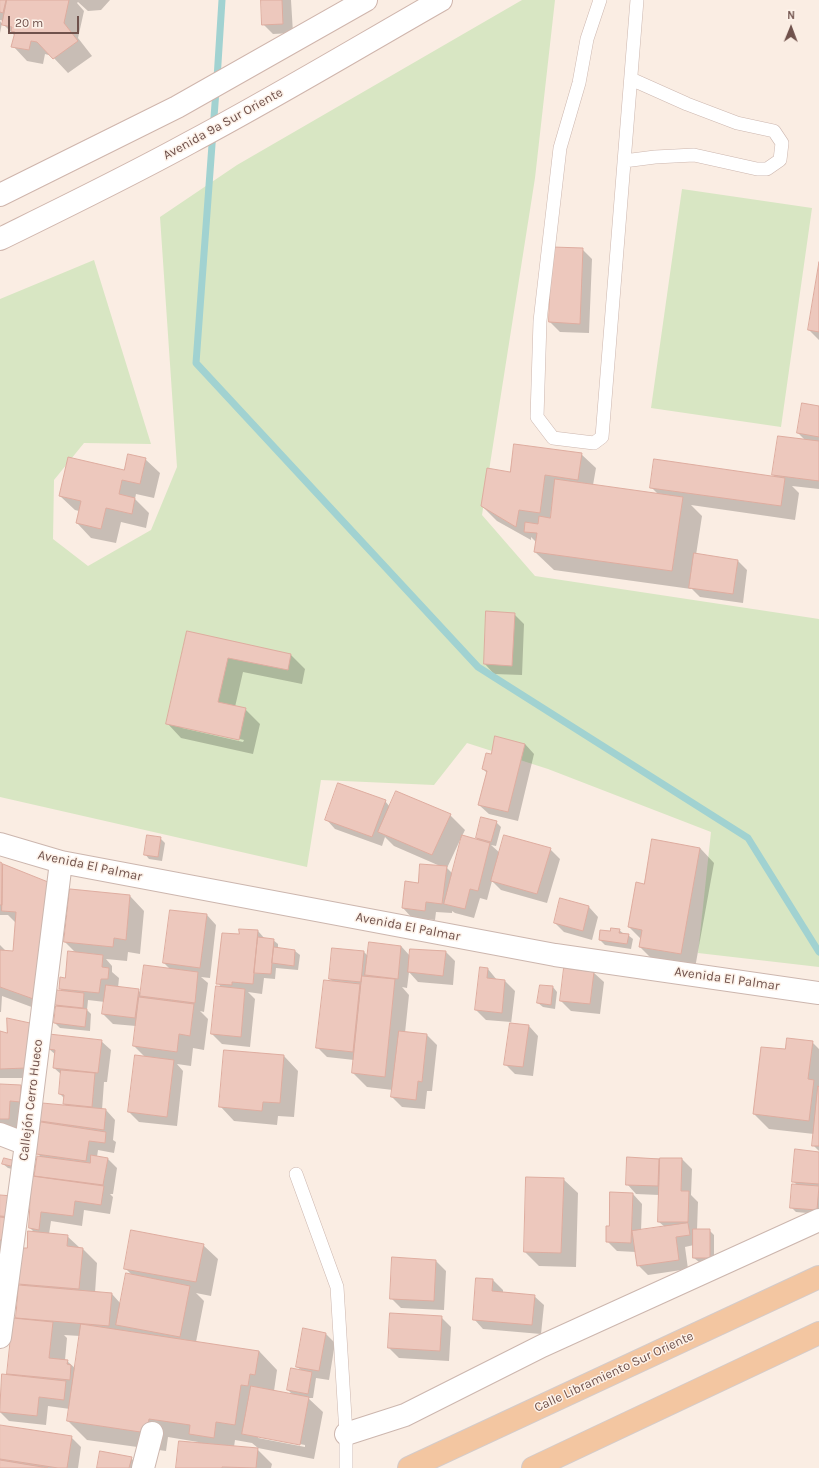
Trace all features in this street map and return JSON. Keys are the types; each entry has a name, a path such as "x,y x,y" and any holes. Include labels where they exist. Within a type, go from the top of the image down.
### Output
{"main road":[{"name":"Calle Libramiento Sur Oriente","path":"409,1468 819,1277"},
{"path":"533,1468 819,1333"}],"street":[{"path":"0,194 178,107 366,0"},
{"name":"Avenida 9a Sur Oriente","path":"0,239 78,201 188,144 286,90 441,0"},
{"name":"Avenida El Palmar","path":"0,844 61,862 554,954 819,993"},
{"name":"Callejón Cerro Hueco","path":"0,1337 26,1144 61,862"},
{"path":"0,1134 26,1144"},
{"path":"346,1434 404,1414 542,1346 819,1220"},
{"path":"143,1468 152,1433"}],"lane":[{"path":"600,0 587,38 579,83 560,148 540,321 537,417 552,438 594,443 602,437 637,0"},
{"path":"624,160 655,157 694,156 757,169 767,169 780,160 782,143 774,131 730,120 687,104 631,80"},
{"path":"296,1174 337,1287 346,1434 346,1468"}],"green space":[{"path":"522,0 555,0 535,178 482,515 535,576 819,619 819,967 698,953 711,832 548,769 467,743 434,785 321,780 307,867 0,797 0,299 94,260 151,444 84,443 54,480 53,539 88,566 151,530 177,467 160,217 237,165"},
{"path":"682,189 812,208 781,427 651,408"}],"building":[{"path":"0,0 6,0 3,13 0,12"},
{"path":"7,0 69,0 64,23 78,41 53,59 37,42 31,41 29,50 11,47 15,32 11,31 12,27 2,25"},
{"path":"261,0 282,0 283,24 262,25"},
{"path":"552,247 583,248 580,324 549,322"},
{"path":"819,262 819,332 808,330"},
{"path":"802,403 819,406 819,437 797,433"},
{"path":"778,436 819,441 819,481 772,475"},
{"path":"514,444 582,453 578,480 545,475 540,513 519,510 516,527 481,506 487,468 510,472"},
{"path":"128,454 146,458 140,484 122,480 119,494 135,498 132,514 106,508 101,529 76,523 81,501 59,496 68,457 124,470"},
{"path":"654,459 785,478 781,506 650,488"},
{"path":"555,479 683,497 672,571 534,552 537,533 524,532 525,522 538,524 539,516 550,518"},
{"path":"694,553 738,560 733,594 689,588"},
{"path":"486,611 515,613 512,666 484,664"},
{"path":"187,631 291,654 288,670 228,658 218,702 246,708 239,740 166,724"},
{"path":"495,736 525,744 508,812 478,805 487,771 482,769 486,753 491,754"},
{"path":"338,783 386,800 372,837 325,820"},
{"path":"396,791 451,814 432,855 378,832"},
{"path":"481,817 497,821 491,842 476,838"},
{"path":"147,835 161,837 158,857 144,855"},
{"path":"462,835 490,843 478,891 470,889 465,909 444,904"},
{"path":"504,835 551,848 537,894 491,881"},
{"path":"652,839 700,848 681,954 639,947 642,930 628,927 636,882 644,884"},
{"path":"0,862 2,863 2,905 0,905"},
{"path":"3,864 48,882 39,1001 0,987 0,950 13,951 16,912 2,911"},
{"path":"420,864 447,866 442,904 426,902 425,911 402,908 405,881 418,883"},
{"path":"70,889 130,895 126,940 114,938 113,947 64,942"},
{"path":"560,898 589,906 583,931 554,923"},
{"path":"170,910 207,914 200,968 163,963"},
{"path":"611,928 620,929 619,933 629,934 627,944 599,940 600,930 610,931"},
{"path":"239,929 258,930 253,984 232,982 232,985 216,984 222,933 239,934"},
{"path":"258,937 274,939 271,974 254,973"},
{"path":"369,942 401,946 398,979 365,975"},
{"path":"274,947 295,950 294,966 272,963"},
{"path":"332,948 364,951 361,982 329,979"},
{"path":"410,949 446,951 443,976 408,972"},
{"path":"68,951 103,955 102,967 109,968 108,979 101,979 99,993 59,989 60,977 65,978"},
{"path":"144,965 198,972 195,1003 140,996"},
{"path":"480,967 488,968 487,978 505,980 502,1013 475,1010"},
{"path":"564,968 594,972 590,1004 560,1001"},
{"path":"362,976 395,979 385,1077 352,1073"},
{"path":"324,980 360,984 353,1052 316,1048"},
{"path":"106,985 139,989 135,1018 102,1014"},
{"path":"540,985 553,986 551,1005 537,1003"},
{"path":"216,986 245,989 241,1037 211,1034"},
{"path":"57,990 84,993 83,1008 55,1005"},
{"path":"139,997 194,1004 190,1036 179,1034 177,1052 133,1046"},
{"path":"56,1006 87,1009 85,1027 54,1023"},
{"path":"7,1018 30,1023 26,1068 0,1069 0,1031 7,1033"},
{"path":"510,1023 529,1025 523,1067 504,1065"},
{"path":"399,1031 427,1034 422,1082 418,1081 416,1100 391,1097"},
{"path":"49,1034 102,1040 98,1073 53,1068 55,1050 48,1049"},
{"path":"787,1038 813,1041 808,1079 814,1080 809,1121 753,1114 761,1047 785,1049"},
{"path":"224,1050 284,1055 280,1103 263,1102 262,1111 219,1107"},
{"path":"135,1055 174,1060 167,1117 128,1112"},
{"path":"61,1070 95,1073 92,1107 63,1104 64,1095 59,1094"},
{"path":"0,1084 21,1085 20,1102 10,1101 9,1119 0,1119"},
{"path":"818,1086 819,1146 812,1146"},
{"path":"42,1103 106,1109 104,1130 40,1121"},
{"path":"41,1122 106,1132 105,1143 89,1141 86,1161 36,1154"},
{"path":"795,1149 819,1152 819,1184 792,1182"},
{"path":"91,1155 108,1158 103,1185 34,1176 37,1156 90,1163"},
{"path":"627,1157 659,1159 658,1186 626,1185"},
{"path":"4,1158 16,1161 15,1167 2,1164"},
{"path":"660,1158 682,1158 681,1191 689,1191 688,1222 658,1222"},
{"path":"32,1176 104,1186 101,1205 75,1201 73,1216 41,1212 39,1230 29,1228"},
{"path":"526,1177 564,1178 561,1253 524,1252"},
{"path":"792,1184 819,1186 817,1210 790,1208"},
{"path":"610,1192 633,1193 631,1243 606,1242 606,1226 609,1226"},
{"path":"0,1195 12,1196 11,1217 0,1216"},
{"path":"0,1217 9,1218 6,1241 0,1240"},
{"path":"688,1223 690,1235 676,1237 679,1260 637,1266 632,1231"},
{"path":"693,1229 710,1229 710,1258 693,1258"},
{"path":"131,1230 204,1244 196,1282 124,1269"},
{"path":"28,1231 68,1235 67,1246 83,1248 79,1289 18,1284 21,1248 27,1248"},
{"path":"392,1257 436,1260 434,1301 390,1299"},
{"path":"126,1273 190,1286 180,1337 116,1325"},
{"path":"476,1278 493,1279 492,1291 535,1295 532,1325 473,1320"},
{"path":"19,1285 112,1293 109,1326 16,1318"},
{"path":"390,1313 442,1316 440,1351 388,1348"},
{"path":"13,1318 53,1322 49,1358 68,1360 67,1364 71,1365 70,1380 7,1374"},
{"path":"81,1324 259,1351 255,1375 250,1374 248,1386 241,1385 235,1425 216,1422 214,1438 189,1434 190,1425 149,1419 147,1433 67,1421"},
{"path":"303,1328 326,1333 319,1371 296,1367"},
{"path":"291,1368 312,1372 308,1394 287,1390"},
{"path":"2,1374 66,1381 64,1400 39,1397 37,1416 0,1412"},
{"path":"251,1386 309,1397 300,1445 242,1434"},
{"path":"0,1425 72,1436 67,1468 0,1459"},
{"path":"179,1441 258,1448 256,1468 176,1468"},
{"path":"100,1451 132,1457 129,1468 97,1468"},
{"path":"0,1460 48,1468 0,1468"}],"waterway":[{"path":"217,79 222,0"},
{"path":"216,90 196,363 478,667 748,838 819,952"}]}
